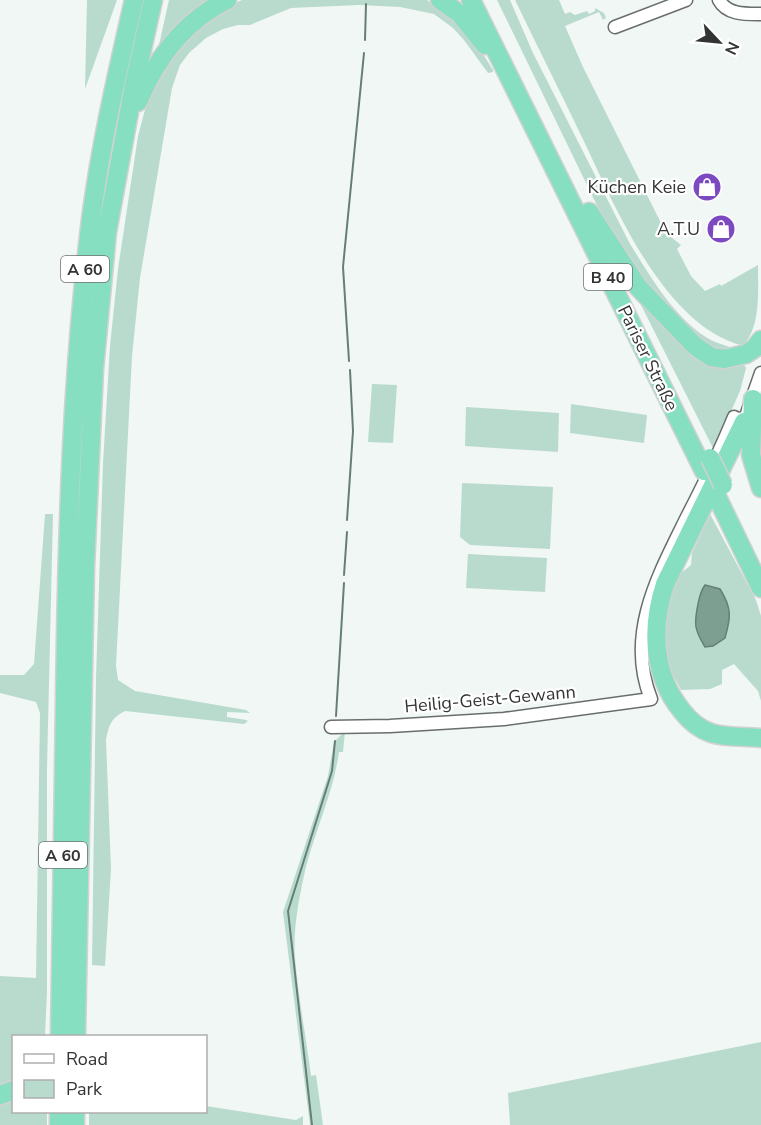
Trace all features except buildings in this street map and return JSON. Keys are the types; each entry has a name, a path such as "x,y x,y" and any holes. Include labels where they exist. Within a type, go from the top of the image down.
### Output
{"highway":[{"name":"A 60","path":"76,1035 70,465 77,343 89,234 102,151 134,0"},
{"name":"A 60","path":"60,1035 73,694 85,567 94,369 107,232 153,0"},
{"path":"122,149 135,108 155,66 179,36 207,12 227,0"},
{"path":"440,0 465,21 512,83"},
{"name":"Pariser Straße","path":"471,0 707,464"},
{"name":"Pariser Straße","path":"484,0 589,212 754,560 761,588"},
{"path":"589,212 638,288 695,346 711,357 724,359 746,354 761,340"},
{"path":"753,399 751,455 761,488"},
{"path":"744,422 665,584 658,610 656,637 659,662 666,688 687,717 711,733 752,737 761,726"},
{"path":"754,560 761,600"},
{"path":"53,1035 61,1013"}],"street":[{"path":"615,27 686,0"},
{"path":"719,0 723,7 731,11 761,14"},
{"path":"744,422 761,374"},
{"name":"Heilig-Geist-Gewann","path":"331,727 504,719 651,699 643,676 641,651 644,625 653,588 719,453 734,417 744,422"}],"green space":[{"path":"87,0 117,0 85,89"},
{"path":"169,0 214,0 157,54"},
{"path":"242,0 427,0 455,20 478,46 493,72 488,73 464,40 453,28 434,14 400,7 359,5 291,8 250,25 223,29 206,38 189,53 180,65 172,88 140,278 132,356 116,666 118,680 135,691 246,710 250,713 227,712 227,717 248,721 244,724 125,711 111,722 106,740 111,869 105,966 92,965 96,678 103,463 110,346 118,269 138,136 150,91 188,34 222,9"},
{"path":"497,0 510,0 533,53 630,244 655,284 675,310 698,331 711,340 737,350 708,352 623,259"},
{"path":"515,0 559,0 565,14 570,12 575,15 587,11 589,14 595,11 595,8 604,13 606,18 603,20 599,12 565,26 583,67 666,233 681,245 677,249 691,276 705,291 720,284 721,286 758,265 756,319 749,338 743,346 714,333 688,313 664,287 643,256 607,191"},
{"path":"638,299 659,318 746,368 740,391 714,450"},
{"path":"372,384 397,385 393,443 368,442"},
{"path":"571,404 647,415 644,443 570,433"},
{"path":"466,407 559,413 558,452 465,446"},
{"path":"462,483 553,487 550,549 470,545 460,537"},
{"path":"45,514 53,514 47,768 45,1035 12,1035 12,1087 0,1092 0,976 36,978 40,713 36,702 0,693 0,675 24,675 34,664"},
{"path":"710,514 756,600 761,616 761,701 758,691 734,664 722,670 722,684 710,689 681,690 666,662 664,618 670,588 680,574 691,565 692,553"},
{"path":"468,554 547,558 545,592 466,588"},
{"path":"345,731 343,752 339,752 332,784 307,864 295,928 295,957 300,1002 311,1076 316,1075 323,1125 310,1125 283,912 328,776 334,742"},
{"path":"761,1042 761,1125 510,1125 508,1093"},
{"path":"12,1094 12,1113 47,1113 47,1125 0,1125 0,1099"},
{"path":"207,1106 296,1120 303,1116 303,1125 89,1125 89,1113 207,1113"}],"shaded area":[{"path":"705,585 720,589 727,602 729,613 725,638 713,646 705,647 697,631 696,622 700,596"}],"waterway":[{"path":"365,40 366,4"},
{"path":"349,361 343,267 364,53"},
{"path":"347,520 353,431 350,370"},
{"path":"344,575 347,532"},
{"path":"336,716 344,583"},
{"path":"312,1125 288,911 332,771 335,741"}],"place":[{"name":"Küchen Keie","path":"707,187"},
{"name":"A.T.U","path":"721,229"}]}
